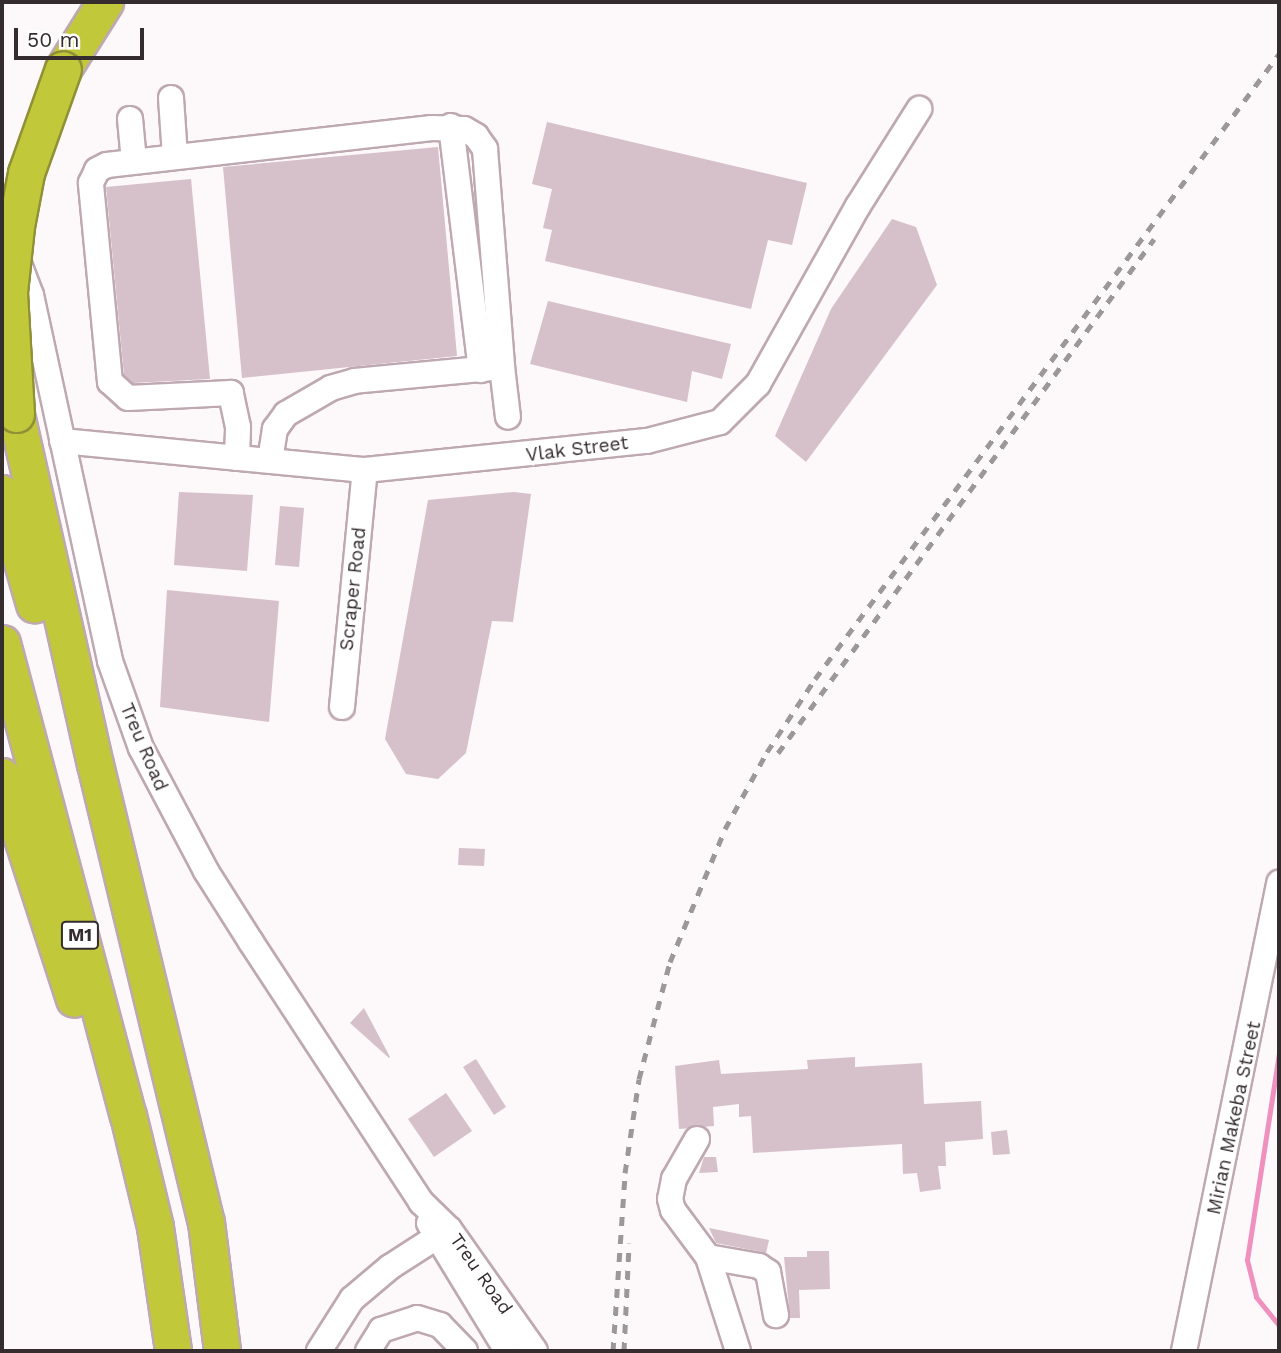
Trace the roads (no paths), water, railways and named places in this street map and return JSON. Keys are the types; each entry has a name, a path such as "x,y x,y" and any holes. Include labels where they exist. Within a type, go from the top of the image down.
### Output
{"highway":[{"path":"104,2 63,69 26,173 16,226 9,292 16,414 94,764 206,1222 222,1351"},
{"path":"2,493 54,675 94,764"},
{"name":"M1","path":"2,643 155,1227 173,1351"},
{"path":"2,776 137,1189 155,1227"}],"street":[{"path":"171,98 175,156"},
{"name":"Vlak Street","path":"62,441 365,470 647,441 720,422 758,384 858,206 919,109"},
{"path":"130,119 134,161"},
{"path":"237,458 238,427 231,393 128,398 110,382 91,183 97,170 107,164 451,126 476,136 485,149 491,369 508,416"},
{"name":"Treu Road","path":"2,234 17,257 31,295 110,661 141,748 206,871 421,1202 536,1351"},
{"path":"270,461 275,429 286,414 314,395 355,381 491,369"},
{"name":"Scraper Road","path":"342,707 365,470"},
{"name":"Mirian Makeba Street","path":"1184,1351 1279,883"},
{"path":"696,1139 674,1179 670,1199 673,1210 708,1257 730,1346"},
{"path":"319,1351 352,1299 443,1233"},
{"name":"Treu Road","path":"443,1233 507,1351"},
{"path":"708,1257 759,1266 768,1272 776,1315"},
{"path":"368,1351 381,1331 417,1318 440,1325 465,1351"}],"waterway":[{"path":"1279,1053 1247,1260 1256,1297 1279,1325"}],"railway":[{"path":"613,1351 625,1173 639,1079 670,962 725,829 767,752 815,679 1279,54"},
{"path":"778,753 1154,239"},
{"path":"624,1351 629,1243"}]}
